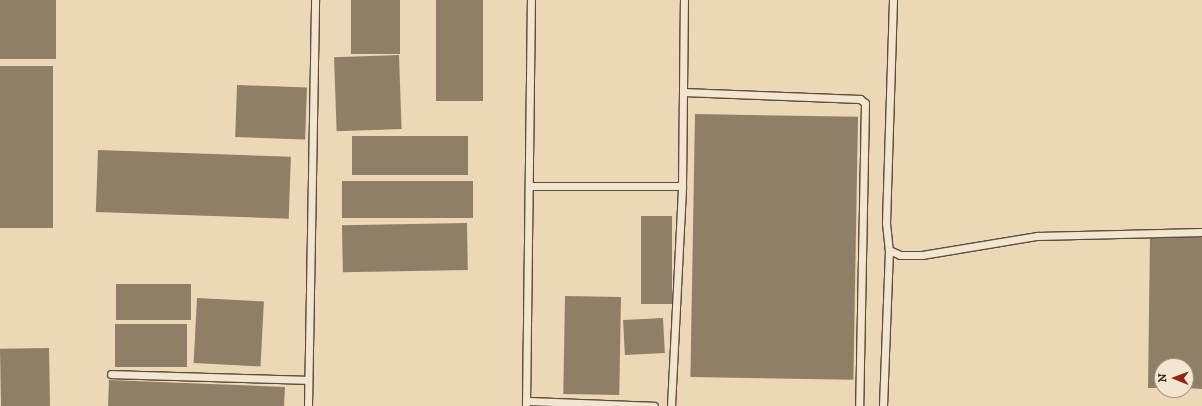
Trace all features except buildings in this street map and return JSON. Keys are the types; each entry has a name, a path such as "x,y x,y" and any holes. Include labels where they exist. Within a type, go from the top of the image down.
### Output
{"lane":[{"path":"308,406 315,0"},
{"path":"531,0 530,186 526,403 654,406"},
{"path":"671,406 682,186 684,0"},
{"path":"883,406 889,250 886,223 893,0"},
{"path":"683,92 860,99 865,103 859,406"},
{"path":"530,186 682,186"},
{"path":"889,250 900,255 922,255 1036,236 1202,232"},
{"path":"111,374 308,380"}]}
